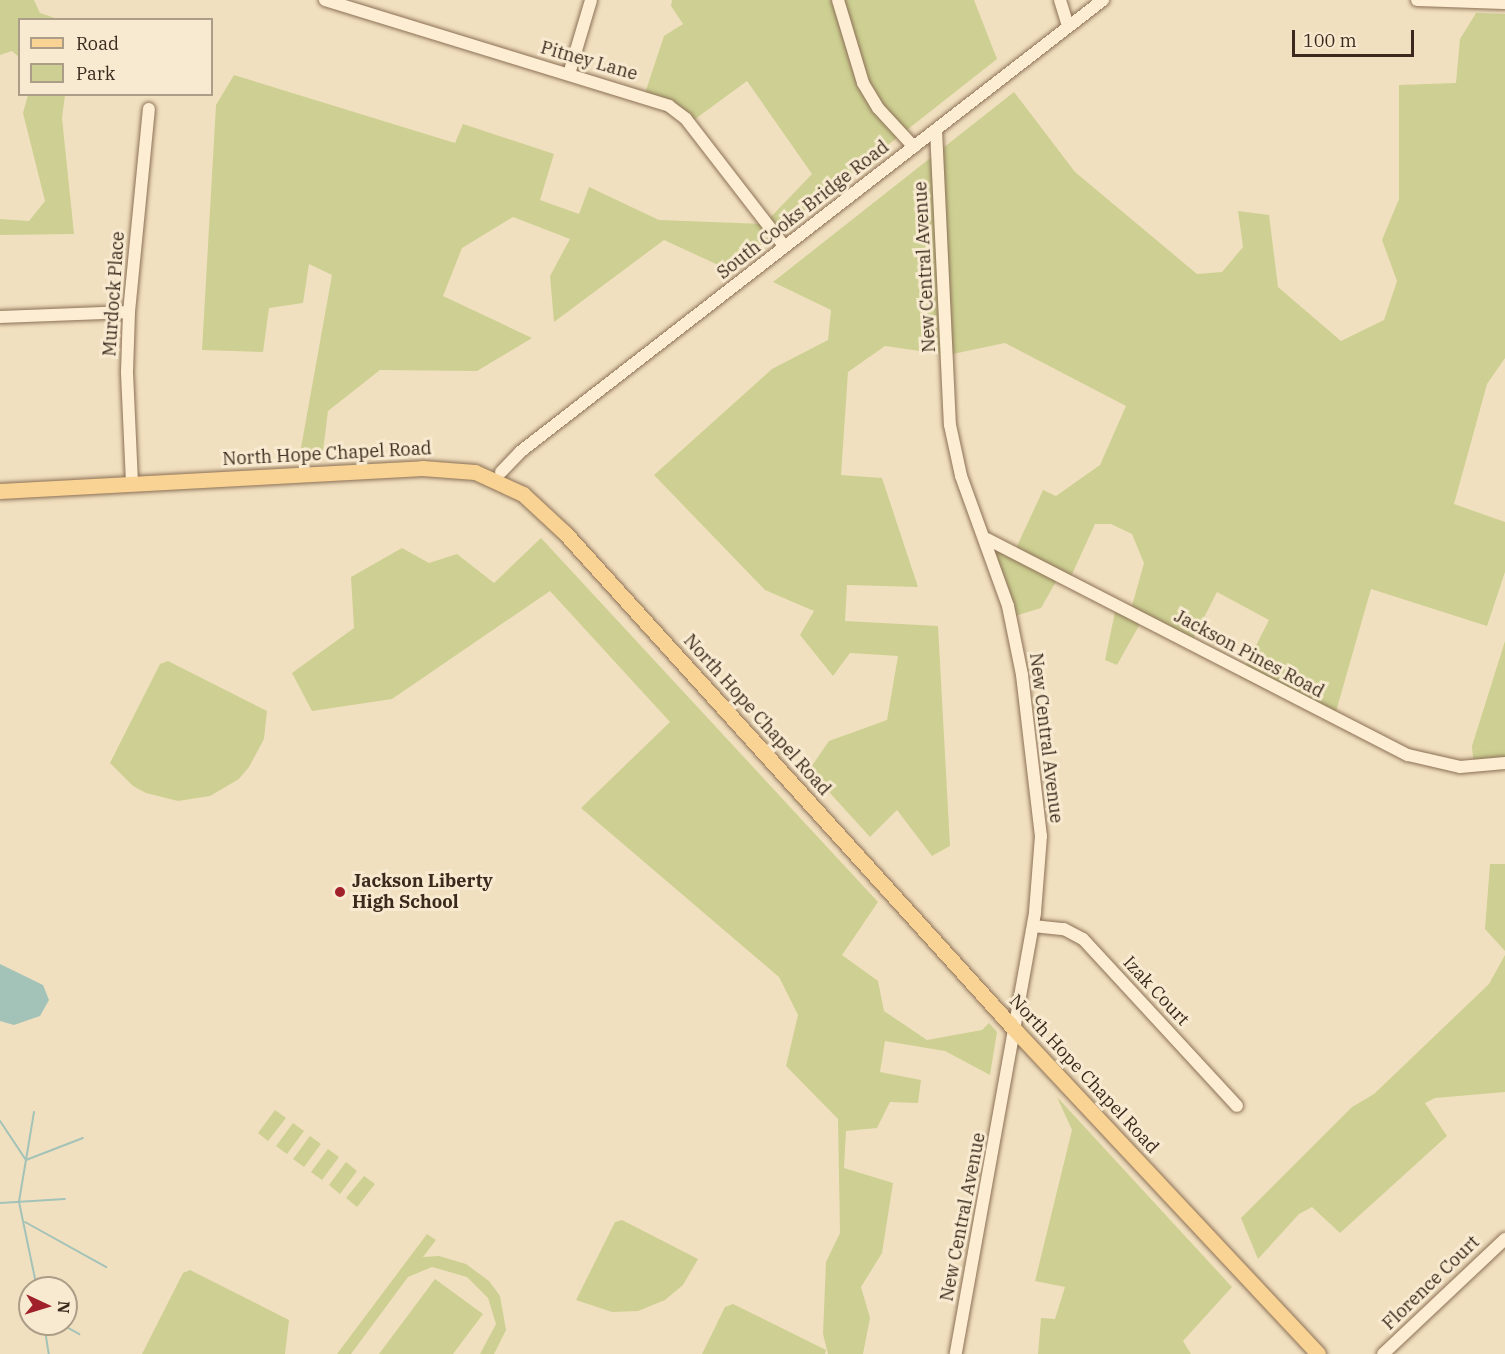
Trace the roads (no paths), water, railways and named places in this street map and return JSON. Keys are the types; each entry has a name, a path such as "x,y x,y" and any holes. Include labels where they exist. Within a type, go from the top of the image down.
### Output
{"main road":[{"name":"North Hope Chapel Road","path":"0,491 422,468 498,475 524,494 565,533 1016,1031 1318,1354"}],"street":[{"name":"Pitney Lane","path":"325,0 650,97 678,112 784,246"},
{"path":"569,74 591,0"},
{"path":"838,0 863,84 878,108 914,147"},
{"path":"1060,0 1068,26"},
{"name":"South Cooks Bridge Road","path":"498,475 508,470 526,451 784,246 1103,0"},
{"path":"1417,0 1505,3"},
{"name":"Murdock Place","path":"132,483 127,372 129,312 149,109"},
{"name":"New Central Avenue","path":"936,130 950,425 961,476 987,539 1008,606 1020,667 1037,798 1040,876 1016,1031 956,1354"},
{"path":"0,317 129,312"},
{"name":"Jackson Pines Road","path":"987,539 1408,755 1460,767 1505,763"},
{"name":"Izak Court","path":"1033,926 1064,928 1083,939 1237,1106"},
{"name":"Florence Court","path":"1383,1354 1505,1239"}],"water":[{"path":"0,964 43,985 49,1000 40,1016 14,1025 0,1021"}],"waterway":[{"path":"34,1112 19,1202 34,1276"},
{"path":"0,1121 26,1160 83,1138"},
{"path":"0,1203 65,1199"},
{"path":"25,1222 106,1267"},
{"path":"46,1336 49,1354"}],"place":[{"name":"Jackson Liberty High School","path":"340,892"}]}
